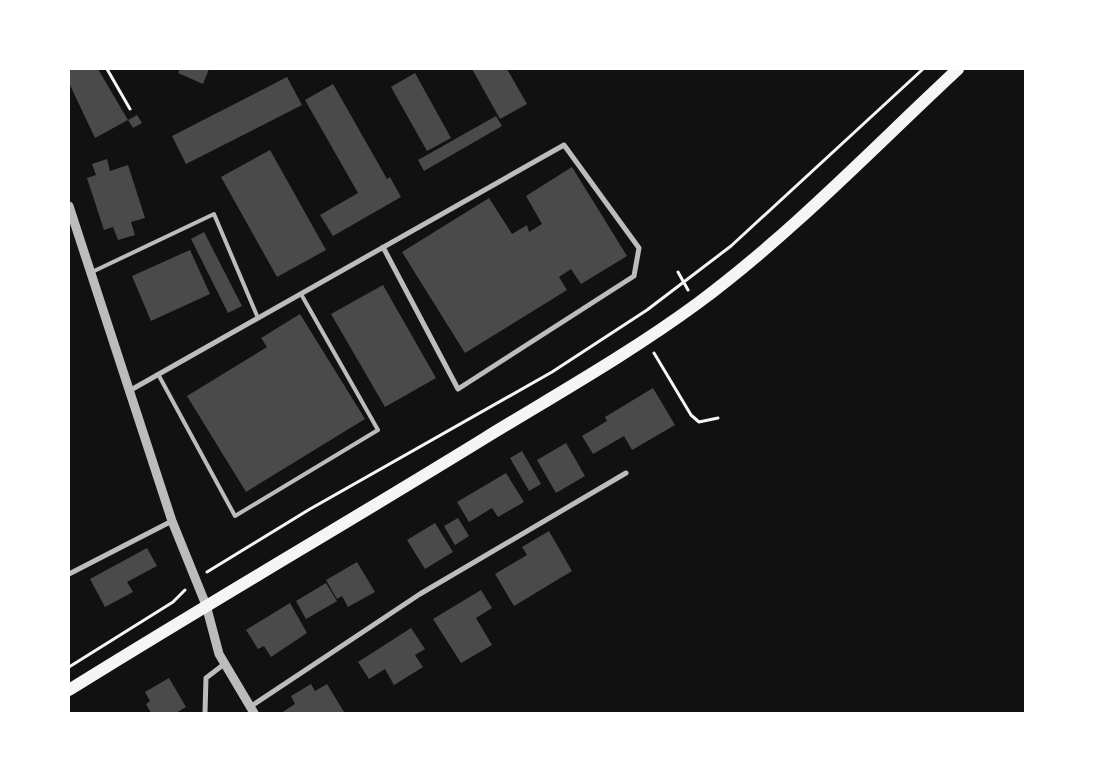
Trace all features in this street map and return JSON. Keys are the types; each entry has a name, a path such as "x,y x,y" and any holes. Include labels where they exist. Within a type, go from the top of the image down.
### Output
{"main road":[{"path":"69,690 646,339 745,266 958,69"}],"street":[{"path":"130,391 158,374 301,294 383,247 564,145 639,248 634,276 458,389 383,247"},
{"path":"69,206 172,521 206,605 224,665 252,710 420,594 626,473"},
{"path":"69,574 172,521"},
{"path":"205,713 206,678 224,665"}],"lane":[{"path":"91,272 214,214 258,318"},
{"path":"158,374 235,516 378,430 301,294"}],"path":[{"path":"108,69 130,110"},
{"path":"69,667 173,602 195,579 300,517 310,508 552,372 647,310 732,246 923,69"},
{"path":"678,272 697,303"},
{"path":"646,339 691,415 700,422 718,418"}],"building":[{"path":"69,69 98,69 128,120 95,138 69,83"},
{"path":"180,69 209,69 203,84 178,73"},
{"path":"472,69 507,69 527,104 500,119"},
{"path":"415,73 451,138 427,151 391,87"},
{"path":"287,77 302,105 186,164 172,136"},
{"path":"333,84 387,179 390,177 401,197 333,236 320,215 358,193 305,100"},
{"path":"137,115 142,123 133,128 128,120"},
{"path":"496,116 502,126 424,171 418,160"},
{"path":"270,150 326,250 277,277 221,177"},
{"path":"107,159 110,171 128,165 145,218 131,222 135,235 118,240 113,227 104,230 87,178 96,175 92,164"},
{"path":"572,167 627,256 581,284 571,269 559,277 567,290 465,353 402,252 489,198 512,234 527,225 529,232 542,224 526,196"},
{"path":"204,232 242,306 228,313 191,239"},
{"path":"190,250 210,294 151,321 132,276"},
{"path":"383,285 436,378 385,407 331,314"},
{"path":"300,314 365,419 246,492 187,396 267,347 261,338"},
{"path":"653,388 675,425 632,450 624,436 593,454 582,436 607,421 605,417"},
{"path":"566,443 585,476 556,493 537,460"},
{"path":"522,451 541,484 529,491 510,458"},
{"path":"506,473 524,502 498,517 492,508 469,522 457,502"},
{"path":"458,518 469,536 455,545 444,526"},
{"path":"435,523 453,552 425,569 407,540"},
{"path":"549,531 572,571 514,606 495,574 527,555 522,547"},
{"path":"147,548 157,566 127,582 133,592 105,607 90,579"},
{"path":"357,562 375,592 348,607 342,596 337,599 326,580"},
{"path":"326,583 337,601 306,619 296,601"},
{"path":"481,590 492,608 476,618 492,645 461,663 433,619"},
{"path":"290,603 307,633 271,657 264,646 258,649 246,630"},
{"path":"411,628 425,649 415,655 423,667 394,685 385,669 369,679 358,662"},
{"path":"169,678 186,707 176,713 151,713 146,704 150,701 145,692"},
{"path":"311,684 315,691 327,684 344,712 281,713 295,704 291,696"}]}
